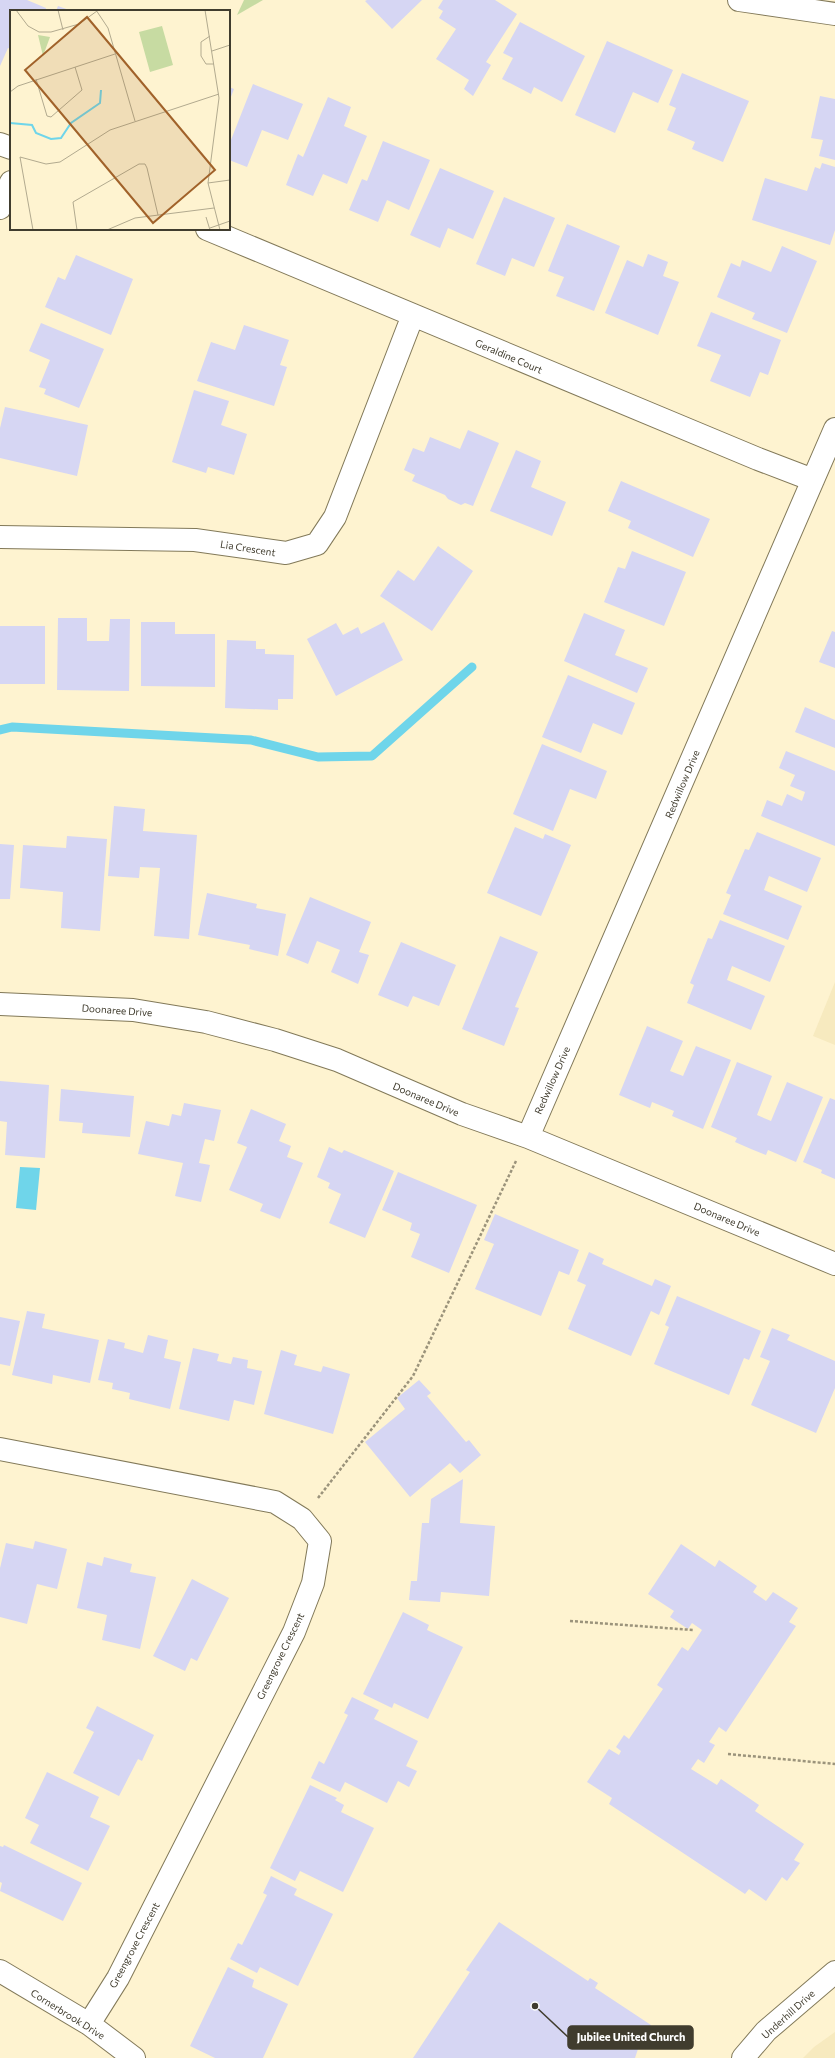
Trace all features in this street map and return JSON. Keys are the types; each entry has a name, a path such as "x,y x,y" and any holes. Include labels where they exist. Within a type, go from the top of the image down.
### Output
{"street":[{"path":"739,0 835,14"},
{"path":"0,144 10,148"},
{"path":"0,208 10,184"},
{"name":"Geraldine Court","path":"209,230 758,460 813,480"},
{"name":"Lia Crescent","path":"0,537 195,540 286,553 317,544 335,517 412,315"},
{"name":"Redwillow Drive","path":"528,1137 835,429"},
{"name":"Doonaree Drive","path":"0,1004 133,1010 214,1024 275,1040 336,1060 462,1114 528,1137 835,1264"},
{"name":"Greengrove Crescent","path":"0,1449 275,1502 302,1519 320,1541 313,1583 294,1632 118,1978 89,2024"},
{"name":"Cornerbrook Drive","path":"0,1971 89,2024 134,2058"},
{"name":"Underhill Drive","path":"743,2058 766,2032 835,1972"}],"path":[{"path":"302,1519 413,1376 528,1137"},
{"path":"570,1621 694,1630"},
{"path":"728,1754 835,1764"}],"shaded area":[{"path":"835,982 835,1045 813,1036"},
{"path":"835,2032 835,2058 803,2058 814,2047"}],"green space":[{"path":"244,0 263,0 237,15"}],"water":[{"path":"20,1167 40,1168 36,1210 16,1208"}],"building":[{"path":"0,0 27,0 46,8 45,10 10,10 10,49 8,48 0,66"},
{"path":"422,0 392,29 365,1"},
{"path":"443,0 495,0 517,14 486,62 491,65 473,96 464,89 469,80 436,59 456,29 439,18 443,11 438,8"},
{"path":"58,6 69,10 56,10"},
{"path":"520,22 585,56 562,102 534,87 531,94 502,79 513,58 503,53"},
{"path":"607,41 673,70 658,103 633,92 615,133 575,115"},
{"path":"682,73 749,101 723,162 692,149 695,142 667,130 676,108 669,105"},
{"path":"253,84 303,104 288,140 262,130 247,167 230,160 230,142"},
{"path":"230,87 234,89 230,99"},
{"path":"820,96 835,99 835,160 819,156 823,140 811,138"},
{"path":"328,97 351,107 344,126 367,136 347,184 323,174 313,196 286,185 298,154 303,157"},
{"path":"383,141 430,160 409,210 387,200 378,222 349,210 362,179 367,181"},
{"path":"822,163 835,167 835,230 830,245 752,220 765,178 807,191 815,167 820,169"},
{"path":"440,168 494,191 473,239 448,228 440,248 410,235"},
{"path":"504,197 555,218 534,267 512,258 505,276 476,264"},
{"path":"567,224 620,246 594,311 556,296 564,277 548,271"},
{"path":"782,246 817,261 787,333 752,319 755,313 717,297 731,263 740,267 742,260 771,272"},
{"path":"648,254 668,262 663,276 679,282 658,335 605,313 627,260 643,267"},
{"path":"76,255 133,279 111,335 45,307 58,277 65,280"},
{"path":"711,312 781,340 768,375 760,372 750,397 710,381 721,355 697,346"},
{"path":"41,323 104,349 79,408 44,394 46,389 39,387 50,360 29,351"},
{"path":"244,325 289,340 280,365 287,367 274,406 197,381 211,342 235,350"},
{"path":"194,390 229,401 221,425 247,434 234,475 208,467 206,473 172,462"},
{"path":"5,407 88,425 77,476 0,458 0,428"},
{"path":"468,430 499,443 473,506 465,503 461,505 448,499 445,495 412,481 415,475 404,470 413,448 424,452 430,437 460,449"},
{"path":"516,450 541,461 531,487 566,502 552,536 490,511"},
{"path":"621,481 710,519 693,557 628,528 631,521 608,511"},
{"path":"438,546 473,571 432,631 380,596 398,570 414,581"},
{"path":"632,551 686,572 664,626 604,602 618,567 625,569"},
{"path":"584,613 625,630 615,655 648,668 637,693 564,661"},
{"path":"58,618 87,618 87,641 109,641 110,619 130,619 129,691 57,690"},
{"path":"141,622 175,622 175,634 215,634 215,687 141,686"},
{"path":"384,622 403,660 336,696 307,639 336,623 343,635 358,627 361,634"},
{"path":"0,626 45,626 45,684 0,684"},
{"path":"832,631 835,632 835,668 819,662"},
{"path":"227,640 256,641 256,649 265,649 265,654 294,655 293,699 278,699 278,710 225,708"},
{"path":"568,675 635,703 622,735 593,723 581,753 542,737"},
{"path":"805,707 835,720 835,748 795,732"},
{"path":"542,744 607,771 596,799 570,789 553,831 513,814"},
{"path":"786,751 835,771 835,846 761,816 767,800 782,806 787,794 802,801 805,792 790,786 795,775 779,768"},
{"path":"114,806 145,809 143,831 197,835 189,939 154,936 160,868 140,867 139,878 108,876"},
{"path":"515,827 543,839 545,834 571,845 541,916 487,893"},
{"path":"757,832 821,858 807,892 769,876 764,890 802,906 788,940 723,914 731,895 726,893 745,849 749,850"},
{"path":"67,836 107,839 100,931 61,928 63,892 20,888 23,845 66,848"},
{"path":"0,844 14,845 10,899 0,899"},
{"path":"207,893 257,904 256,908 286,914 278,956 249,949 250,945 198,935"},
{"path":"310,897 371,922 359,952 369,955 358,984 331,972 340,950 317,941 308,964 286,955"},
{"path":"720,920 785,946 770,982 732,966 727,980 765,996 751,1030 687,1003 694,985 690,983 708,938 712,939"},
{"path":"500,936 538,952 515,1007 519,1008 504,1046 462,1029"},
{"path":"401,942 456,965 439,1006 413,996 408,1007 378,995"},
{"path":"647,1026 683,1041 670,1071 683,1076 696,1046 731,1060 703,1129 672,1116 674,1111 652,1102 650,1108 619,1095"},
{"path":"737,1062 772,1076 757,1115 771,1121 787,1082 823,1097 796,1162 768,1150 766,1155 751,1149 735,1142 737,1138 711,1127"},
{"path":"0,1081 49,1085 45,1158 5,1155 7,1122 0,1121"},
{"path":"61,1089 134,1096 130,1137 82,1133 83,1123 59,1121"},
{"path":"830,1098 835,1100 835,1179 821,1173 822,1170 803,1162"},
{"path":"184,1103 221,1110 214,1141 205,1139 199,1163 210,1165 201,1202 175,1196 183,1163 138,1154 146,1121 169,1126 172,1114 181,1116"},
{"path":"251,1109 286,1124 279,1141 291,1146 287,1157 303,1163 280,1219 260,1211 263,1204 229,1190 247,1147 237,1143"},
{"path":"329,1147 342,1153 344,1150 394,1171 365,1238 329,1223 341,1194 328,1188 330,1183 317,1177"},
{"path":"398,1172 477,1205 449,1273 411,1257 420,1234 410,1230 412,1223 382,1210"},
{"path":"495,1214 579,1250 569,1275 559,1271 541,1316 475,1289 494,1244 484,1240"},
{"path":"589,1252 604,1259 602,1264 652,1286 655,1279 671,1286 659,1315 651,1311 631,1356 568,1329 586,1285 577,1281"},
{"path":"677,1296 761,1331 749,1360 744,1358 729,1395 654,1364 669,1327 665,1325"},
{"path":"27,1311 45,1314 42,1328 99,1340 90,1383 53,1375 52,1384 12,1375"},
{"path":"0,1317 20,1321 10,1366 0,1364"},
{"path":"772,1328 790,1335 787,1340 835,1361 835,1388 816,1433 751,1405 770,1361 760,1357"},
{"path":"148,1335 168,1340 164,1358 181,1362 170,1409 129,1399 130,1393 112,1389 113,1383 98,1380 108,1339 125,1343 124,1348 143,1353"},
{"path":"193,1348 219,1354 217,1361 231,1364 233,1357 248,1360 247,1368 262,1371 254,1405 234,1400 229,1421 179,1409"},
{"path":"281,1350 297,1355 294,1365 321,1372 323,1366 350,1374 333,1434 264,1414"},
{"path":"419,1380 431,1393 427,1396 466,1442 469,1440 481,1455 460,1473 450,1463 410,1497 365,1442 405,1409 397,1398"},
{"path":"463,1479 460,1523 495,1526 489,1596 441,1592 440,1602 409,1600 411,1581 417,1581 422,1523 429,1523 431,1499"},
{"path":"35,1541 67,1549 57,1589 37,1584 27,1624 0,1617 0,1568 6,1543 33,1549"},
{"path":"681,1544 715,1567 719,1560 757,1586 753,1592 766,1601 773,1592 798,1608 789,1622 796,1626 726,1732 719,1727 709,1742 715,1745 704,1763 698,1759 691,1769 717,1785 721,1779 759,1805 755,1811 804,1844 794,1860 800,1863 787,1881 782,1877 766,1901 749,1889 745,1894 609,1804 612,1798 587,1782 609,1749 619,1755 621,1751 616,1747 624,1735 629,1739 663,1689 657,1685 682,1647 688,1651 702,1630 692,1623 688,1629 670,1617 674,1611 648,1594"},
{"path":"104,1557 132,1564 130,1572 156,1577 140,1649 102,1640 107,1615 77,1608 87,1562 102,1566"},
{"path":"192,1579 229,1598 197,1661 191,1658 185,1671 153,1656"},
{"path":"403,1612 429,1625 427,1630 463,1647 428,1719 394,1703 392,1708 363,1694"},
{"path":"352,1697 379,1710 374,1719 418,1741 406,1766 417,1771 409,1787 398,1781 387,1803 345,1782 340,1792 311,1778 319,1761 324,1764 348,1715 344,1713"},
{"path":"97,1706 154,1735 142,1761 138,1759 119,1796 73,1773 94,1732 86,1728"},
{"path":"47,1772 99,1797 90,1817 110,1826 88,1871 30,1843 39,1825 25,1818"},
{"path":"310,1785 337,1798 335,1800 344,1805 341,1812 374,1828 343,1892 300,1871 295,1881 270,1868"},
{"path":"4,1845 82,1883 63,1921 0,1891 2,1883 0,1882 0,1846 3,1847"},
{"path":"271,1876 297,1889 294,1895 333,1914 298,1986 260,1967 257,1973 230,1959 238,1943 242,1945 267,1895 263,1893"},
{"path":"499,1922 588,1981 590,1978 598,1983 595,1988 651,2025 643,2048 639,2046 635,2058 413,2058 470,1972 466,1970"},
{"path":"228,1967 254,1980 252,1987 288,2004 263,2058 215,2058 190,2046"}],"waterway":[{"path":"0,730 12,727 251,740 318,757 372,756 472,667"}],"place":[{"name":"Jubilee United Church","path":"535,2006"}]}
